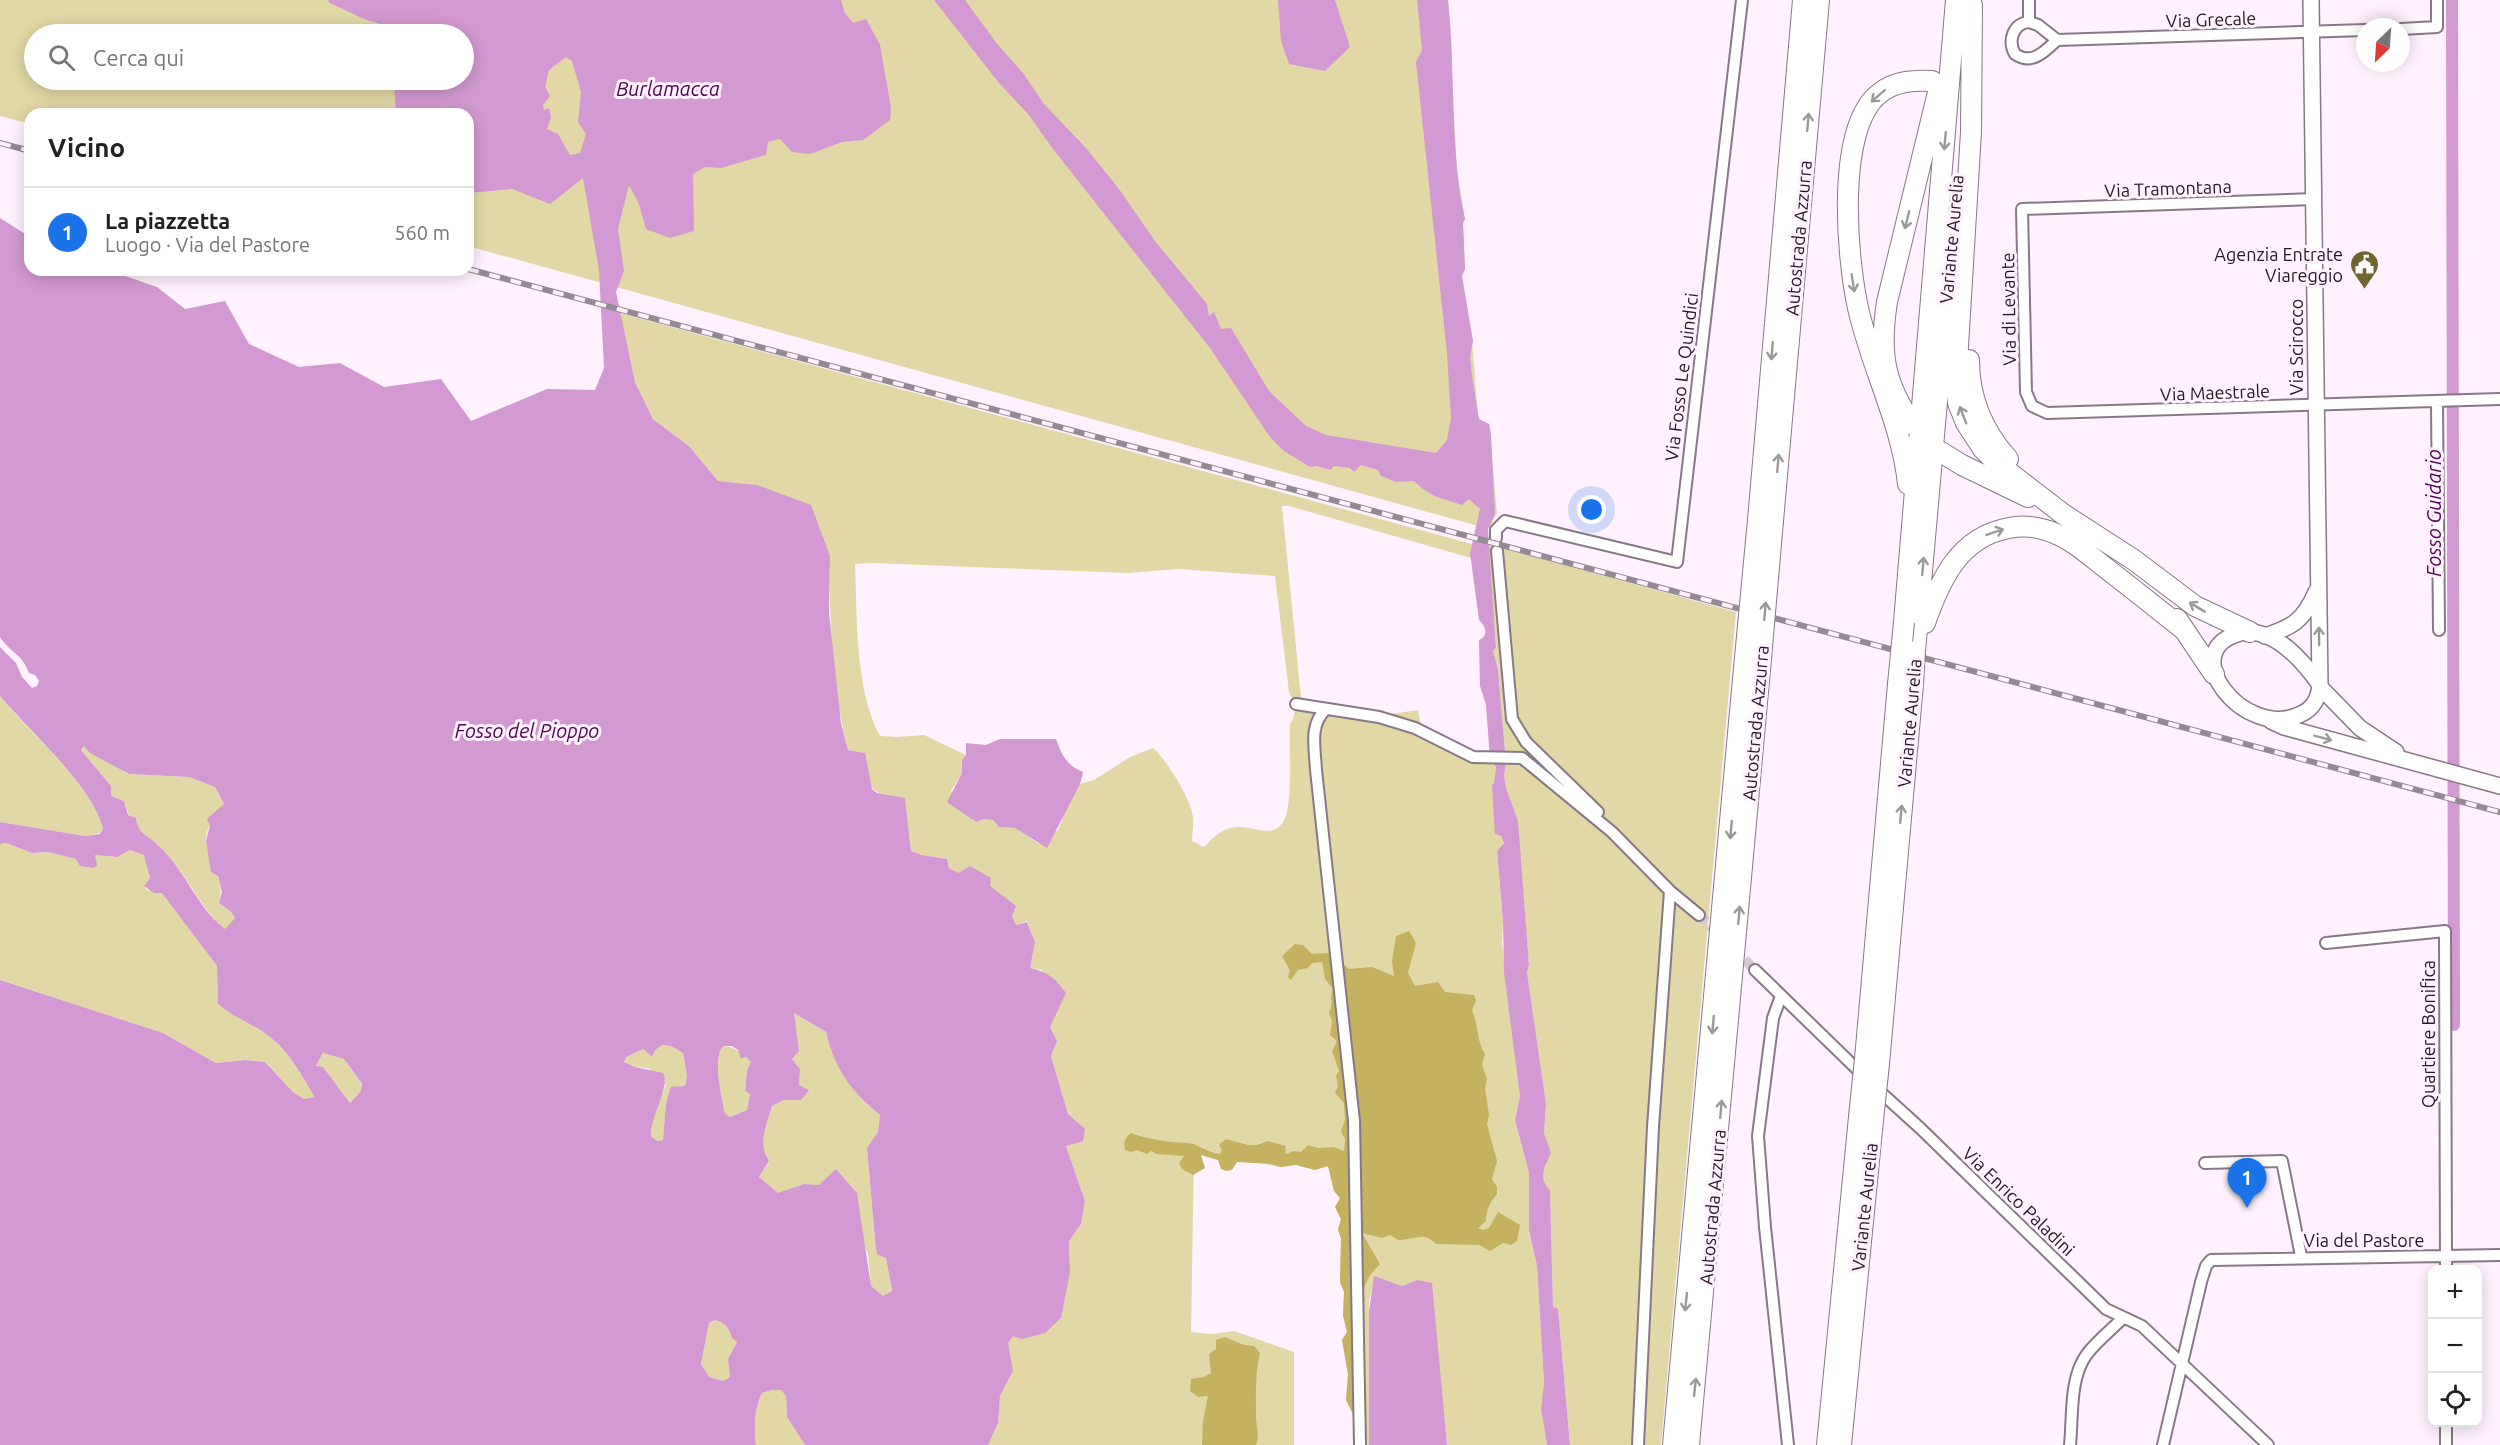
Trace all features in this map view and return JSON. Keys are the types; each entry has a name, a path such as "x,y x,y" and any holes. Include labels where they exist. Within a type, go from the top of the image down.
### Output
{"highway":[{"name":"Autostrada Azzurra","path":"1689,1445 1765,520 1803,0"},
{"name":"Autostrada Azzurra","path":"1765,520 1819,0"},
{"name":"Variante Aurelia","path":"1906,684 1915,651 1910,547 1956,20 1967,2"},
{"name":"Variante Aurelia","path":"1827,1445 1866,1119 1906,684 1915,624 1967,2"},
{"path":"1967,2 1971,132 1956,372 1958,403 1971,432 1987,454 2063,514 2134,560 2195,606 2258,634"},
{"path":"1913,426 1894,394 1885,368 1883,348 1885,316 1956,20"},
{"path":"1910,547 1909,488 1905,463 1870,353 1854,289 1849,244 1849,196 1854,138 1865,109 1878,94 1894,86 1913,81 1932,81"},
{"path":"1979,111 1983,136 1969,344 1971,393 1984,425 1998,446 2063,514"},
{"path":"1941,452 1999,484 2063,514"},
{"name":"Variante Aurelia","path":"1915,624 1964,550 1993,532 2023,527 2052,532 2073,542 2183,629"},
{"path":"2090,533 2153,592 2183,629 2214,674"},
{"name":"Autostrada Azzurra","path":"1673,1445 1752,668"},
{"name":"Variante Aurelia","path":"1842,1445 1866,1119"}],"street":[{"name":"Via Fosso Le Quindici","path":"1496,538 1496,530 1505,521 1677,562 1742,0"},
{"path":"2029,0 2030,22"},
{"name":"Via Scirocco","path":"2311,0 2320,686"},
{"path":"2410,28 2437,27 2437,0"},
{"path":"2030,22 2038,25 2058,40 2033,58 2020,57 2013,50 2013,35 2019,25 2030,22"},
{"name":"Via Grecale","path":"2058,40 2356,31"},
{"name":"Via Tramontana","path":"2022,209 2315,199"},
{"name":"Via di Levante","path":"2022,209 2026,392 2032,406"},
{"name":"Via Maestrale","path":"2032,406 2047,413 2500,399"},
{"path":"2439,630 2440,401"},
{"path":"1497,551 1512,719 1526,742 1624,836 1626,846"},
{"name":"Via Scirocco","path":"2258,634 2283,630 2299,620 2310,605 2318,587"},
{"path":"2420,764 2387,748 2364,732 2320,686 2295,655 2258,634 2231,636 2220,645 2212,660 2214,674 2223,689 2238,704 2268,720 2284,727 2500,786"},
{"path":"2268,720 2292,718 2304,713 2316,701 2320,686"},
{"path":"1296,704 1379,717 1415,728 1473,757 1482,759 1521,758 1540,771 1626,846 1670,891 1699,915"},
{"path":"1325,710 1314,727 1316,770 1354,1121 1360,1445"},
{"path":"1638,1445 1652,1137 1670,891"},
{"name":"Quartiere Bonifica","path":"2326,943 2445,931 2446,1256"},
{"name":"Via Enrico Paladini","path":"1755,970 2106,1309 2142,1326 2268,1445"},
{"path":"1781,996 1773,1018 1758,1136 1765,1227 1788,1445"},
{"path":"2205,1163 2282,1161 2301,1257"},
{"name":"Via del Pastore","path":"2182,1364 2206,1266 2213,1259 2500,1255"},
{"path":"2446,1256 2446,1265"},
{"path":"2070,1445 2076,1379 2079,1369 2090,1350 2123,1318"},
{"path":"2163,1445 2182,1364"},
{"path":"2446,1427 2446,1445"}],"shaded area":[{"path":"0,0 1448,0 1457,172 1465,219 1463,224 1465,269 1461,276 1472,341 1478,418 1489,425 1497,513 1489,529 474,248 474,108 24,108 24,122 0,116"},
{"path":"620,313 1472,544 1471,558 1289,506 1282,506 1301,698 1390,714 1418,710 1422,731 1490,759 1496,767 1494,783 1504,843 1497,851 1503,921 1502,943 1520,1096 1515,1120 1529,1173 1529,1230 1537,1266 1544,1382 1541,1409 1547,1445 1447,1445 1443,1406 1417,1280 1402,1286 1375,1277 1369,1300 1369,1445 1360,1445 1359,1413 1352,1412 1346,1400 1348,1374 1342,1340 1347,1332 1343,1315 1344,1292 1340,1282 1341,1238 1338,1230 1341,1219 1335,1207 1340,1198 1334,1191 1328,1166 1315,1170 1296,1165 1280,1167 1251,1161 1218,1160 1194,1153 1191,1332 1212,1334 1234,1331 1294,1352 1294,1445 988,1445 998,1423 1000,1396 1013,1371 1007,1343 1070,1272 1069,1240 1081,1224 1085,1201 1066,1146 1068,1114 1051,1056 1057,1041 1050,1028 1042,970 1030,968 1035,942 1027,921 1016,925 1010,910 997,892 949,868 947,859 911,851 905,799 877,792 869,783 865,753 848,750 835,678 830,605 830,556 756,485 718,481 690,447 653,419 635,382","holes":["855,564 1128,573 1178,569 1275,576 1289,692 1295,708 1290,725 1290,786 1287,809 1281,825 1275,829 1269,831 1235,827 1221,832 1204,847 1192,841 1193,817 1188,800 1171,771 1153,748 1130,757 1094,780 1080,784 1066,809 1058,830 1039,844 1015,828 999,827 993,820 984,819 975,822 960,809 951,791 962,773 962,760 966,755 924,735 880,736 872,718 862,675 857,629"]},
{"path":"1488,544 1736,612 1661,1445 1570,1445 1558,1310 1553,1307 1550,1191 1543,1177 1550,1153 1544,1133 1546,1104 1527,972 1529,965 1517,819 1504,775 1506,763 1498,669 1493,651 1496,648"},
{"path":"0,696 84,791 103,827 100,833 85,836 0,822"},
{"path":"84,746 128,774 189,777 215,787 224,804 209,827 206,843 219,879 221,895 219,903 235,918 225,930 207,910 168,855 141,831 136,818 129,815 124,801 111,796 111,786 81,750"},
{"path":"6,843 32,853 48,852 76,859 94,858 95,855 116,857 130,850 145,855 150,878 145,886 147,890 162,892 217,966 218,1004 271,1037 286,1052 316,1098 304,1099 293,1092 265,1062 245,1060 216,1063 163,1033 0,980 0,844"},
{"path":"1409,931 1416,943 1408,973 1415,986 1438,982 1445,992 1474,995 1476,1001 1472,1010 1485,1054 1482,1065 1487,1079 1485,1088 1489,1115 1487,1124 1497,1161 1492,1179 1497,1187 1497,1194 1489,1206 1486,1221 1478,1228 1483,1230 1489,1228 1498,1212 1520,1225 1517,1241 1511,1245 1503,1243 1490,1251 1479,1245 1436,1244 1423,1237 1398,1240 1390,1235 1382,1238 1362,1233 1380,1264 1367,1280 1364,1289 1365,1300 1357,1313 1354,1324 1357,1410 1352,1412 1346,1400 1348,1374 1342,1340 1347,1332 1343,1315 1344,1292 1340,1282 1341,1238 1338,1230 1341,1219 1335,1207 1340,1198 1334,1191 1328,1166 1315,1170 1296,1165 1280,1167 1271,1164 1237,1162 1232,1170 1226,1171 1221,1169 1218,1160 1201,1155 1205,1168 1193,1175 1182,1169 1179,1163 1184,1156 1157,1154 1151,1151 1147,1154 1137,1150 1131,1152 1125,1150 1124,1142 1131,1133 1159,1140 1192,1144 1220,1154 1222,1150 1219,1145 1226,1139 1248,1145 1268,1141 1286,1146 1285,1153 1288,1154 1293,1151 1301,1152 1308,1145 1318,1148 1334,1147 1344,1151 1345,1139 1341,1131 1345,1120 1344,1103 1335,1093 1338,1086 1336,1076 1339,1071 1332,1051 1337,1041 1330,1035 1332,1021 1329,1013 1333,989 1325,979 1322,962 1312,963 1308,968 1298,970 1291,980 1288,977 1290,970 1282,956 1295,944 1303,945 1312,954 1330,953 1349,969 1372,967 1394,976 1392,961 1396,936"},
{"path":"794,1013 826,1032 839,1068 861,1098 880,1115 878,1132 867,1149 875,1240 886,1258 892,1292 883,1296 871,1287 868,1254 836,1170 819,1185 804,1184 778,1194 759,1177 769,1162 765,1155 763,1141 772,1106 784,1100 801,1100 808,1090 799,1085 800,1069 792,1059 798,1051"},
{"path":"662,1045 671,1046 683,1053 687,1076 685,1086 676,1087 666,1103 663,1140 657,1141 651,1136 651,1123 666,1085 648,1068 635,1067 624,1062 625,1057 643,1049 652,1057 655,1049"},
{"path":"723,1046 738,1051 751,1062 747,1070 745,1091 750,1094 747,1110 730,1117 725,1115 718,1070 718,1061"},
{"path":"323,1053 344,1059 362,1085 361,1091 350,1103 323,1067 316,1067"},
{"path":"715,1320 724,1323 737,1342 728,1359 730,1377 723,1381 709,1377 701,1364 709,1323"},
{"path":"1225,1337 1244,1345 1254,1346 1260,1353 1256,1385 1258,1434 1256,1445 1202,1445 1203,1421 1208,1396 1198,1397 1190,1391 1191,1379 1204,1377 1211,1373 1209,1354 1216,1349 1216,1340"},
{"path":"781,1390 786,1396 787,1417 805,1445 756,1445 757,1405 762,1393"}],"water":[{"name":"Fosso del Pioppo","path":"328,0 841,0 845,13 853,23 866,19 880,45 891,108 890,120 863,140 842,142 810,154 792,152 780,139 768,142 766,155 721,168 705,167 693,174 694,231 670,238 646,229 639,204 629,185 618,229 624,271 616,292 635,382 653,419 690,447 718,481 757,485 811,505 830,556 829,613 841,723 848,750 865,753 872,789 877,793 905,798 911,851 947,859 949,868 959,873 970,866 991,878 990,886 1016,906 1012,916 1016,925 1027,922 1035,942 1030,968 1051,976 1066,993 1050,1027 1057,1041 1051,1056 1068,1114 1085,1129 1083,1141 1066,1146 1085,1201 1081,1224 1069,1241 1070,1272 1061,1318 1045,1333 1022,1339 1013,1336 1008,1343 1013,1371 1000,1396 998,1423 988,1445 805,1445 787,1417 786,1396 781,1390 772,1390 762,1393 757,1405 756,1445 0,1445 0,980 163,1033 216,1063 245,1060 265,1062 293,1092 304,1099 315,1097 295,1065 277,1043 264,1032 218,1004 217,966 162,893 154,893 144,886 150,878 144,855 130,850 117,857 95,855 97,865 94,868 80,866 76,859 48,852 32,853 6,843 0,844 0,822 85,836 100,834 103,828 86,793 73,776 0,696 0,647 16,663 22,677 32,688 37,686 39,681 35,675 29,673 23,661 0,637 0,218 24,233 24,276 125,276 157,287 185,309 225,301 249,344 299,367 340,363 384,387 441,379 471,421 547,389 595,390 604,368 599,270 583,178 550,204 512,189 474,192 474,108 396,108 395,90 474,90 474,24 380,24 364,19","holes":["566,57 572,61 581,92 578,122 586,134 580,153 570,155 558,134 547,129 551,118 549,108 544,110 543,105 550,96 545,87 549,70","84,746 90,753 129,774 189,777 215,787 224,804 207,819 210,825 206,841 211,872 218,876 222,892 219,903 235,918 225,929 207,910 176,865 141,831 136,818 128,815 124,801 111,796 111,786 81,750","794,1013 826,1032 839,1069 861,1097 880,1115 878,1132 867,1148 877,1254 886,1258 892,1291 883,1296 871,1286 857,1193 836,1169 819,1185 804,1184 778,1193 759,1177 769,1161 765,1155 763,1141 772,1106 784,1100 801,1100 809,1090 799,1085 800,1069 792,1059 799,1051","662,1045 671,1046 683,1053 687,1076 685,1086 671,1087 666,1103 663,1140 657,1141 651,1136 664,1086 663,1073 635,1067 624,1062 626,1057 643,1049 652,1057 655,1050","723,1046 732,1046 738,1050 741,1058 746,1057 751,1062 747,1070 745,1091 750,1094 747,1110 730,1117 725,1114 719,1079 720,1052","323,1053 344,1059 362,1084 361,1091 350,1103 323,1067 316,1066","715,1320 722,1323 737,1342 728,1359 730,1377 723,1381 709,1377 701,1364 709,1323"]},
{"path":"934,0 965,0 998,45 1023,73 1044,104 1086,148 1119,189 1155,241 1207,304 1209,316 1214,312 1221,329 1231,328 1269,391 1306,426 1326,435 1436,453 1447,440 1451,418 1447,353 1416,62 1422,50 1417,0 1448,0 1457,165 1465,219 1463,223 1465,269 1462,276 1473,341 1470,357 1479,419 1489,424 1491,434 1495,514 1488,529 1496,648 1493,651 1498,669 1506,763 1504,775 1506,788 1518,821 1529,965 1527,972 1546,1104 1544,1133 1551,1153 1544,1168 1543,1177 1550,1190 1553,1307 1558,1309 1570,1445 1547,1445 1541,1409 1544,1382 1537,1266 1529,1230 1529,1173 1515,1120 1520,1096 1504,972 1503,921 1497,851 1504,843 1501,836 1495,834 1492,785 1496,767 1490,759 1486,705 1480,686 1479,640 1484,636 1485,630 1479,620 1470,553 1480,509 1469,499 1462,505 1448,501 1431,494 1414,481 1396,482 1381,476 1378,470 1361,465 1354,472 1350,468 1334,466 1331,470 1316,466 1310,467 1284,451 1270,437 1210,348 1028,114 999,83"},
{"path":"1278,0 1335,0 1350,47 1325,71 1289,64 1281,41"},
{"path":"1000,739 1056,739 1065,759 1083,772 1080,784 1047,848 1015,828 999,827 993,820 984,819 976,822 947,802 962,773 966,743 986,745"},
{"path":"1374,1276 1402,1286 1417,1280 1432,1283 1447,1445 1369,1445 1369,1311"}],"waterway":[{"name":"Fosso Guidario","path":"2452,0 2454,1025"}],"tunnel":[{"path":"1699,915 1721,936"},
{"path":"1734,949 1755,970"}],"railway":[{"path":"0,143 24,149"},
{"path":"474,271 2500,812"}],"place":[{"name":"Agenzia Entrate Viareggio","path":"2364,290"},
{"name":"La piazzetta","path":"2247,1208"}],"water label":[{"name":"Burlamacca","path":"668,88"}]}
